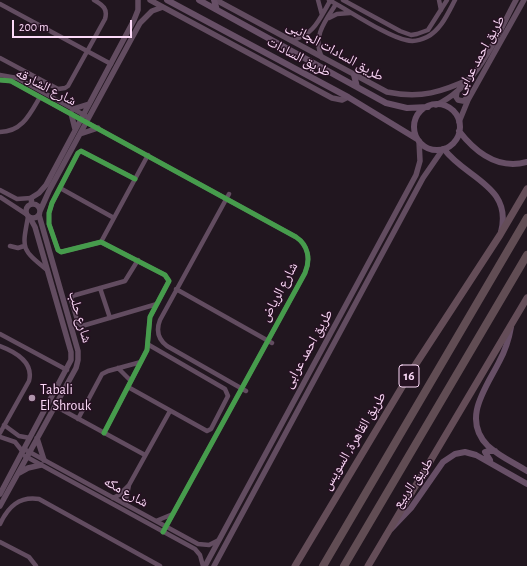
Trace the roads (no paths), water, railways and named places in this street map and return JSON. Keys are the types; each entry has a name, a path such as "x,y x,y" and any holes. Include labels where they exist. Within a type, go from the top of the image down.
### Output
{"highway":[{"name":"طريق القاهرة, السويس","path":"295,566 414,367 500,234 527,189"},
{"name":"16","path":"323,566 527,218"},
{"path":"344,566 527,255"},
{"path":"368,566 527,298"}],"main road":[{"name":"طريق السادات","path":"167,0 348,97 418,140"},
{"name":"طريق السادات","path":"199,0 386,103 398,107 428,107"},
{"path":"215,0 217,10"},
{"path":"354,75 357,87"},
{"path":"436,105 450,109 456,115 459,122 459,131 454,142 444,149 431,149 418,140 415,132 415,122 420,113 428,107 436,105"},
{"path":"459,131 476,149 492,160 506,164 527,162"},
{"path":"444,149 454,160 484,182 494,193 502,213 500,234"},
{"path":"512,324 503,354 480,397 476,411 476,421 480,435 487,445 495,452 527,471"},
{"path":"492,463 485,452 488,450 495,452"},
{"name":"طريق الربيع","path":"386,534 406,514 448,457 458,453 468,452 492,463 527,484"}],"street":[{"path":"0,58 61,90 68,86 106,14 104,6 94,0"},
{"path":"0,197 28,216 34,218 40,213 80,134 89,104 136,15 138,0"},
{"path":"150,0 332,98 342,100 348,97"},
{"name":"طريق السادات الجانبى","path":"215,0 381,90 411,96 433,94 472,78"},
{"path":"318,0 322,15"},
{"path":"291,40 301,38 310,33 330,0 387,32 406,40 416,41 428,37 437,29 455,0"},
{"path":"343,0 405,33 417,34 428,30 447,0"},
{"path":"439,0 442,10"},
{"name":"طريق احمد عرابى","path":"436,105 457,92 472,78 516,0"},
{"name":"طريق احمد عرابى","path":"459,122 472,94 524,0"},
{"path":"0,4 110,64"},
{"path":"322,58 318,40 319,34 336,4"},
{"path":"47,270 28,254 24,246 28,216 27,207 44,188 75,129 85,118 140,23 152,12 163,7"},
{"path":"327,19 337,14 352,13"},
{"path":"387,32 390,26"},
{"path":"490,47 497,50"},
{"name":"شارع الشارقه","path":"0,74 17,78 85,118"},
{"name":"شارع الشارقه","path":"0,80 11,82 72,111"},
{"path":"457,92 456,97 461,101 472,94"},
{"path":"0,132 13,130 22,125 40,97"},
{"path":"75,129 72,111 89,104"},
{"name":"شارع الرياض","path":"85,118 98,128 228,196 296,237 307,249 307,269 244,390 163,532"},
{"path":"80,134 98,128"},
{"name":"طريق احمد عرابى","path":"204,566 220,540 403,200 419,166 418,140"},
{"name":"طريق احمد عرابى","path":"214,566 304,397 410,204 426,175 444,149"},
{"path":"104,433 149,345 149,322 169,283 168,278 138,260 101,242 61,252 56,249 49,224 48,214 78,153 81,151 135,179"},
{"path":"101,242 148,155"},
{"path":"60,188 114,218"},
{"path":"0,190 17,199 32,201 38,206 40,213"},
{"path":"228,196 158,324 160,339 167,346 244,390"},
{"path":"403,200 410,204"},
{"name":"شارع حلب","path":"0,494 25,453 37,438 55,406 76,368 78,355 40,213"},
{"name":"شارع حلب","path":"0,506 17,475 30,438 71,360 71,352 47,270 28,216"},
{"path":"10,246 18,248 24,246"},
{"path":"138,260 126,280 71,297 78,323 82,326 157,304"},
{"path":"100,288 110,318"},
{"path":"176,290 270,341"},
{"path":"0,334 67,370"},
{"path":"128,387 206,431 211,429 228,396 228,392 149,345"},
{"path":"0,346 24,359 30,371 29,381 0,433"},
{"path":"78,418 102,374 141,362"},
{"path":"118,368 131,381"},
{"path":"298,394 304,397"},
{"path":"55,406 145,455"},
{"path":"125,504 129,485 170,411"},
{"path":"4,425 19,436 30,438"},
{"name":"شارع مكه","path":"0,437 15,442 25,453 194,549 200,555 204,566"},
{"path":"17,475 28,468 43,463 37,438"},
{"name":"شارع مكه","path":"43,463 125,504 201,545 209,545 220,540"},
{"path":"113,498 119,495 129,485"},
{"path":"0,524 8,510 18,501 32,498 39,499 160,566"},
{"path":"156,521 173,514"},
{"path":"0,542 29,557 36,566"}],"place":[{"name":"Tabali El Shrouk","path":"32,398"}]}
